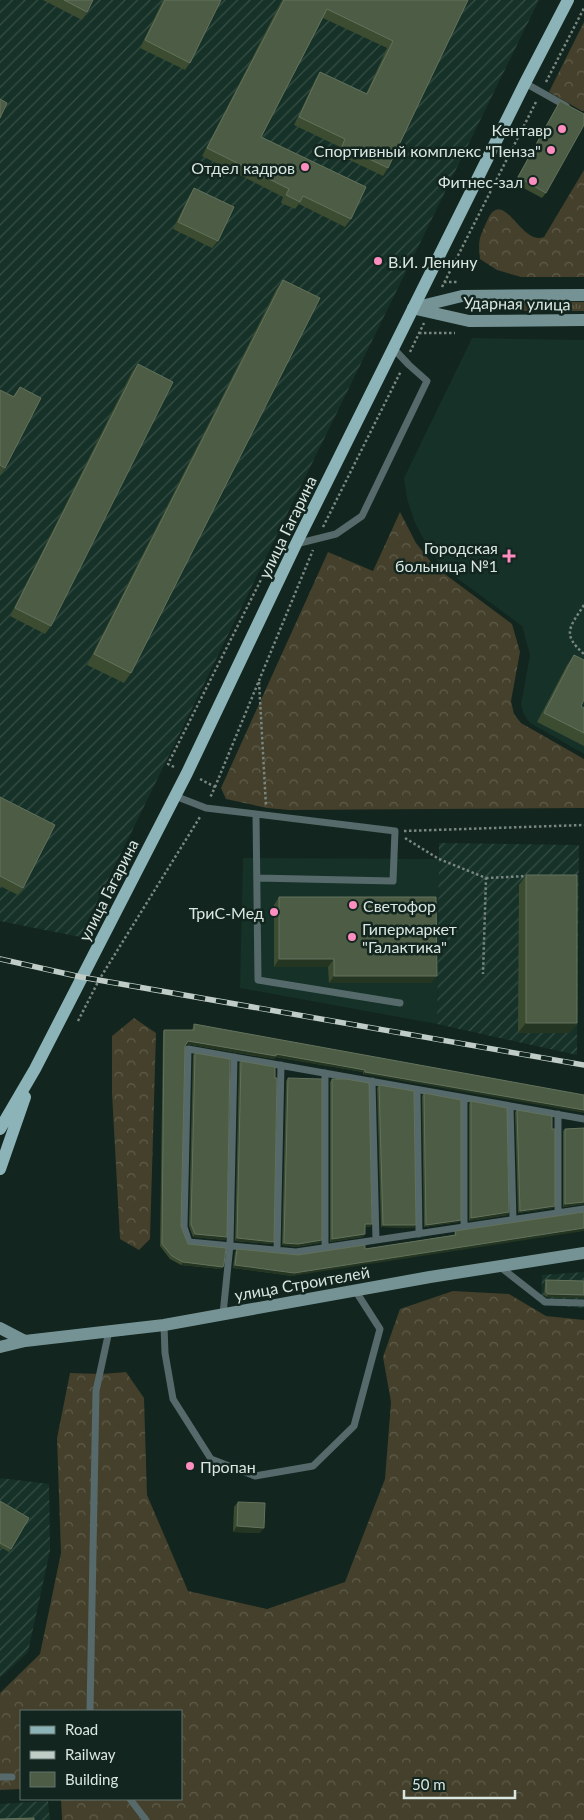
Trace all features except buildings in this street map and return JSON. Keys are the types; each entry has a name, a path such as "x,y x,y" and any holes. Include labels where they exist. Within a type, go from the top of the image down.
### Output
{"main road":[{"name":"улица Гагарина","path":"35,1069 81,976 175,796 296,544 568,0"},
{"name":"Ударная улица","path":"413,308 432,308 462,296 584,295"},
{"path":"448,300 450,317"},
{"name":"Ударная улица","path":"432,308 450,317 469,321 584,320"},
{"path":"0,1129 35,1069"},
{"path":"0,1169 35,1069"},
{"name":"улица Строителей","path":"0,1347 25,1341 164,1325 355,1290 584,1253"},
{"path":"0,1328 25,1341"}],"lane":[{"path":"525,83 575,111"},
{"path":"296,544 336,534 362,516 427,381 393,348"},
{"path":"175,796 206,808 395,832 393,880 257,878"},
{"path":"256,814 258,980 400,1003"},
{"path":"584,1119 188,1049 184,1227 189,1242 296,1252 584,1209"},
{"path":"224,1314 230,1245 234,1057"},
{"path":"277,1250 281,1065"},
{"path":"324,1073 324,1248"},
{"path":"372,1082 376,1240"},
{"path":"417,1090 419,1234"},
{"path":"464,1098 464,1227"},
{"path":"510,1106 513,1219"},
{"path":"558,1114 558,1213"},
{"path":"498,1266 545,1302 584,1303"},
{"path":"164,1325 165,1354 173,1399 210,1458 254,1476 313,1466 354,1426 380,1330 355,1290"},
{"path":"90,1710 96,1391 109,1331"},
{"path":"0,1777 12,1777"},
{"path":"131,1800 146,1820"}],"path":[{"path":"215,787 318,538 405,361 584,8"},
{"path":"584,605 569,631 574,645 584,654"},
{"path":"259,680 267,815"},
{"path":"395,832 584,825"},
{"path":"395,832 439,859 486,878 529,876"},
{"path":"483,974 486,878"}],"shaded area":[{"path":"0,0 539,0 80,937 0,921"},
{"name":"Городская больница №1","path":"472,338 584,340 584,754 530,723 524,715 521,704 530,655 522,626 442,567 415,523 407,499 404,478"},
{"path":"439,843 579,845 577,1055 437,1024"},
{"path":"243,858 439,859 437,1024 240,988"},
{"path":"584,1272 584,1308 541,1305 542,1275"},
{"path":"0,1478 49,1484 50,1551 28,1652 0,1678"},
{"path":"48,1801 50,1820 0,1820 0,1804"}],"green space":[{"path":"584,22 584,111 582,111 549,92"},
{"path":"584,170 584,277 521,277 497,270 480,259 480,239 493,211 499,209 506,212 528,234 536,238 544,237"},
{"path":"469,302 584,302 584,311 470,311 464,307"},
{"path":"400,512 416,543 434,566 512,624 520,652 511,701 514,714 521,723 584,759 584,808 289,810 267,808 226,799 221,788 328,552 373,571"},
{"path":"134,1018 156,1033 150,1239 139,1250 120,1239 112,1093 112,1036"},
{"path":"453,1291 509,1294 546,1316 584,1320 584,1820 62,1820 61,1800 182,1800 182,1710 20,1710 20,1789 0,1790 0,1693 40,1654 61,1553 57,1438 70,1373 102,1374 126,1372 144,1398 147,1495 188,1591 267,1609 345,1582 385,1479 391,1402 383,1357 400,1309"}],"railway":[{"path":"0,959 81,977 584,1065"}],"place":[{"name":"Кентавр","path":"562,129"},
{"name":"Спортивный комплекс \"Пенза\"","path":"551,150"},
{"name":"Отдел кадров","path":"305,167"},
{"name":"Фитнес-зал","path":"533,181"},
{"name":"В.И. Ленину","path":"378,261"},
{"name":"Городская больница №1","path":"509,556"},
{"name":"Светофор","path":"353,905"},
{"name":"ТриС-Мед","path":"274,912"},
{"name":"Гипермаркет \"Галактика\"","path":"352,937"},
{"name":"Пропан","path":"190,1466"}]}
